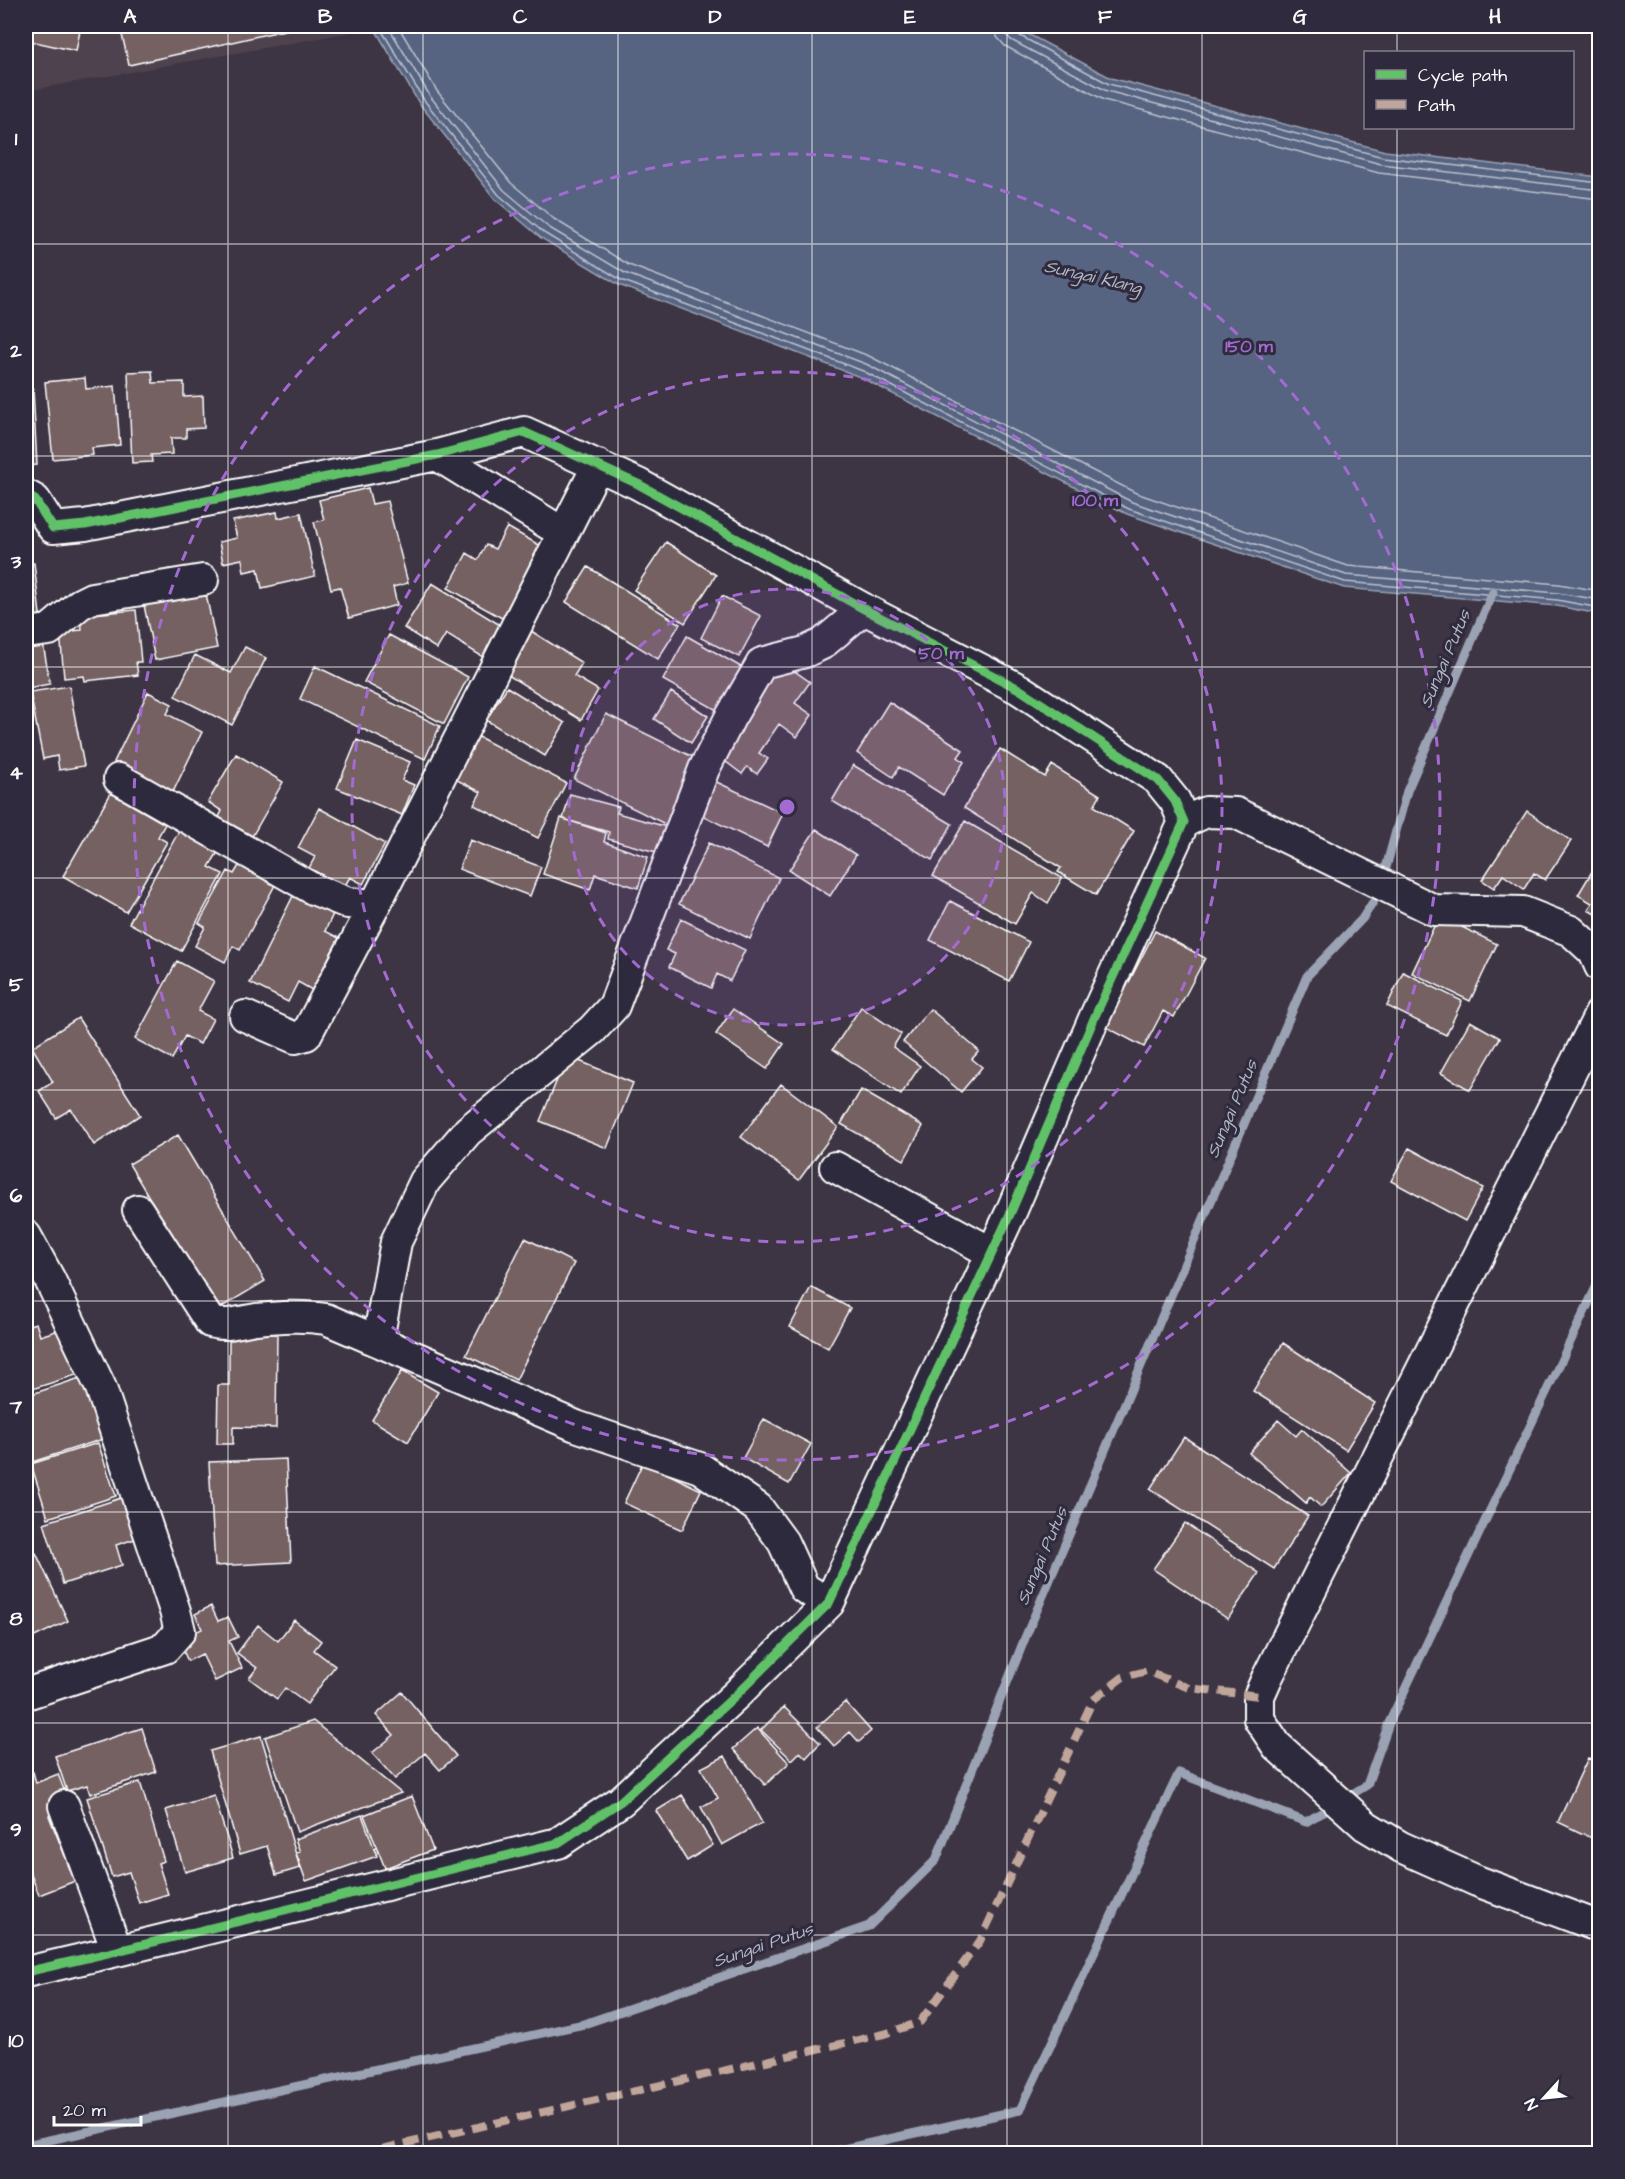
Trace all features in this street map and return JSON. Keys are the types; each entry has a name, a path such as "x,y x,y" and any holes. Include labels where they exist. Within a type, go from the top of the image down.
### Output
{"street":[{"path":"26,495 35,500 53,528 75,526 437,454 524,432 638,484 864,609 1019,689 1158,780 1175,801 1184,822"},
{"path":"437,454 564,533"},
{"path":"245,1016 295,1038 306,1035 375,905 598,465"},
{"path":"26,633 49,630 80,604 92,598 203,580"},
{"path":"378,1340 396,1242 425,1181 468,1131 592,1030 614,1006 704,769 762,663 805,652 822,644 864,609"},
{"path":"119,779 313,889 348,903 375,905"},
{"path":"26,1972 558,1843 621,1801 737,1694 829,1603 992,1253 1096,1014 1184,822 1206,812 1236,813 1434,910 1523,912 1571,931 1594,952 1599,966"},
{"path":"1599,1014 1259,1696 1259,1719 1277,1746 1366,1826 1401,1847 1477,1881 1599,1927"},
{"path":"835,1167 992,1253"},
{"path":"138,1210 210,1322 224,1325 305,1316 326,1319 576,1426 700,1468 758,1508 783,1542 804,1588 829,1603"},
{"path":"26,1236 50,1280 101,1388 176,1611 180,1631 165,1648 26,1694"},
{"path":"64,1806 117,1951"}],"shaded area":[{"path":"26,26 373,26 374,28 26,91"}],"water":[{"name":"Sungai Klang","path":"373,26 1013,26 1111,78 1385,151 1599,177 1599,614 1557,606 1344,588 1127,514 860,377 619,285 541,238 495,199 419,103"}],"building":[{"path":"26,26 81,26 76,51 26,40"},
{"path":"120,26 303,26 129,65"},
{"path":"152,371 153,383 184,382 184,397 203,396 204,428 186,429 186,438 171,438 172,454 151,455 152,462 132,463 128,372"},
{"path":"85,378 86,389 115,386 120,445 92,448 93,455 53,459 45,382"},
{"path":"33,389 37,465 26,466 26,390"},
{"path":"368,488 372,504 387,501 408,583 393,587 397,605 349,618 340,587 331,589 314,522 324,520 319,500"},
{"path":"277,512 278,518 301,513 315,576 262,588 258,569 244,572 242,559 223,563 219,542 237,538 233,521"},
{"path":"507,527 548,550 509,622 448,588 467,553 478,560 486,545 495,549"},
{"path":"666,542 716,575 685,623 634,590"},
{"path":"34,563 41,623 26,625 26,564"},
{"path":"588,567 680,624 658,659 566,602"},
{"path":"432,583 505,628 486,659 446,634 437,649 404,628"},
{"path":"205,589 217,648 155,660 143,600"},
{"path":"722,596 761,616 739,657 701,638"},
{"path":"136,610 141,662 136,662 138,675 85,681 84,676 64,678 60,632 82,630 81,615"},
{"path":"528,629 582,663 574,676 598,690 581,720 503,672"},
{"path":"389,635 468,677 444,724 364,682"},
{"path":"687,636 748,671 724,714 663,680"},
{"path":"42,638 50,684 27,688 26,641"},
{"path":"245,647 266,658 232,725 175,696 195,655 231,673"},
{"path":"779,660 810,682 795,703 812,715 797,737 779,724 759,753 768,759 757,774 747,767 742,774 713,752"},
{"path":"315,666 440,726 425,759 300,699"},
{"path":"69,686 84,766 59,770 57,756 43,759 30,692"},
{"path":"507,687 565,723 545,756 486,720"},
{"path":"148,692 172,704 167,714 202,732 173,792 114,762"},
{"path":"671,692 708,716 691,743 654,719"},
{"path":"889,702 963,750 958,757 964,762 943,795 899,767 893,777 857,753"},
{"path":"606,714 699,760 667,825 574,779"},
{"path":"477,736 566,783 538,838 474,805 481,792 455,779"},
{"path":"357,740 410,762 402,780 414,785 402,815 337,788"},
{"path":"1000,749 1045,777 1052,765 1100,795 1094,806 1134,831 1096,895 1058,872 1061,868 964,808"},
{"path":"236,754 283,782 250,840 217,821 222,811 208,802"},
{"path":"853,765 952,824 932,860 832,801"},
{"path":"708,778 783,813 767,847 693,811"},
{"path":"111,793 165,824 158,837 167,842 126,912 63,876"},
{"path":"570,794 619,807 617,813 667,827 660,853 608,839 609,832 563,819"},
{"path":"319,808 385,844 363,884 350,877 344,887 309,868 315,857 298,848"},
{"path":"1527,811 1571,841 1545,880 1534,873 1524,889 1503,875 1494,888 1482,880"},
{"path":"561,818 606,833 604,842 648,857 638,888 595,874 590,890 543,874"},
{"path":"965,821 1062,878 1048,903 1033,893 1015,924 933,876"},
{"path":"816,829 856,855 830,896 789,870"},
{"path":"179,831 218,852 209,867 223,874 181,951 129,923"},
{"path":"470,840 541,867 530,896 459,869"},
{"path":"709,843 779,878 750,939 679,904"},
{"path":"1600,858 1600,917 1588,910 1592,903 1578,895"},
{"path":"240,864 275,885 240,950 233,946 225,962 195,946 205,927 199,923 228,871 234,874"},
{"path":"294,894 333,914 325,931 339,938 312,990 298,982 288,1002 250,983"},
{"path":"950,901 1029,942 1009,981 930,940"},
{"path":"1439,916 1497,944 1470,1001 1412,973"},
{"path":"681,919 745,950 730,981 717,974 711,988 669,967 675,954 666,950"},
{"path":"1155,931 1205,958 1174,1017 1163,1011 1144,1047 1106,1027"},
{"path":"177,961 214,981 198,1011 213,1019 200,1044 185,1036 172,1059 135,1039"},
{"path":"1403,972 1462,1001 1446,1035 1387,1006"},
{"path":"861,1007 901,1034 893,1047 920,1066 901,1095 833,1049"},
{"path":"733,1009 784,1044 767,1069 716,1034"},
{"path":"930,1009 979,1051 972,1059 982,1067 961,1092 903,1042"},
{"path":"78,1018 140,1115 94,1145 71,1109 56,1118 39,1091 53,1082 32,1047"},
{"path":"1470,1021 1500,1038 1470,1090 1441,1073"},
{"path":"567,1056 633,1083 607,1148 540,1121"},
{"path":"781,1084 838,1127 799,1180 741,1137"},
{"path":"861,1090 923,1126 904,1160 841,1124"},
{"path":"178,1135 265,1281 217,1310 129,1164"},
{"path":"1409,1148 1483,1188 1465,1221 1391,1181"},
{"path":"525,1238 574,1263 516,1380 466,1355"},
{"path":"811,1287 850,1308 828,1348 790,1327"},
{"path":"36,1323 40,1336 68,1327 82,1373 26,1391 26,1326"},
{"path":"229,1333 277,1334 276,1428 233,1427 233,1444 217,1444 218,1385 229,1385"},
{"path":"1283,1343 1375,1403 1346,1450 1253,1391"},
{"path":"402,1371 438,1392 408,1442 372,1420"},
{"path":"83,1377 103,1439 26,1464 26,1396"},
{"path":"764,1419 811,1444 789,1484 743,1458"},
{"path":"1278,1420 1296,1436 1302,1429 1351,1473 1321,1507 1310,1497 1306,1503 1249,1453"},
{"path":"1184,1437 1308,1516 1274,1569 1150,1489"},
{"path":"98,1443 116,1496 48,1518 31,1464"},
{"path":"286,1459 291,1562 215,1566 209,1462"},
{"path":"643,1462 701,1490 682,1530 624,1503"},
{"path":"124,1497 138,1538 116,1545 122,1565 63,1584 44,1523"},
{"path":"1185,1523 1259,1573 1228,1619 1153,1569"},
{"path":"26,1546 30,1556 36,1553 68,1621 26,1641"},
{"path":"211,1606 218,1621 228,1617 238,1637 229,1641 242,1668 215,1681 202,1654 188,1661 178,1640 202,1629 195,1614"},
{"path":"294,1620 321,1641 314,1650 335,1666 307,1704 285,1688 277,1699 249,1678 257,1668 237,1653 258,1625 278,1641"},
{"path":"402,1692 456,1756 440,1770 425,1753 395,1779 372,1753 394,1735 376,1715"},
{"path":"845,1702 871,1731 859,1742 850,1732 834,1746 817,1727"},
{"path":"784,1707 820,1743 806,1758 800,1752 792,1760 761,1730"},
{"path":"313,1721 401,1793 297,1832 265,1737"},
{"path":"142,1728 156,1772 90,1794 87,1785 67,1791 55,1756"},
{"path":"757,1728 789,1763 765,1785 733,1749"},
{"path":"261,1736 300,1868 276,1875 267,1846 240,1854 210,1751"},
{"path":"725,1756 762,1823 722,1845 701,1807 718,1798 701,1768"},
{"path":"1588,1758 1600,1763 1600,1842 1558,1822"},
{"path":"33,1772 36,1783 58,1774 71,1808 49,1816 75,1881 39,1895 26,1862 26,1775"},
{"path":"140,1782 164,1861 158,1863 168,1894 139,1903 129,1872 112,1877 87,1798"},
{"path":"214,1795 233,1858 185,1872 166,1810"},
{"path":"682,1795 713,1845 687,1861 656,1811"},
{"path":"412,1796 433,1850 385,1868 364,1815"},
{"path":"362,1815 377,1856 306,1881 296,1853 300,1852 295,1839"}],"waterway":[{"name":"Sungai Putus","path":"26,2145 584,2024 869,1926 936,1860 1025,1638 1307,976 1362,919 1379,893 1407,791 1493,592"},
{"path":"821,2154 1020,2110 1179,1773 1306,1822 1367,1785 1389,1723 1600,1279"}],"marked path":[{"path":"360,2154 884,2034 920,2022 980,1941 1093,1700 1123,1677 1146,1671 1189,1688 1259,1696"}],"cycle path":[{"path":"26,495 35,500 53,528 85,525 437,455 524,432 638,484 864,609 1019,689 1158,780 1175,801 1184,822 1096,1014 1011,1212 829,1603 737,1694 621,1801 558,1843 26,1972"}]}
